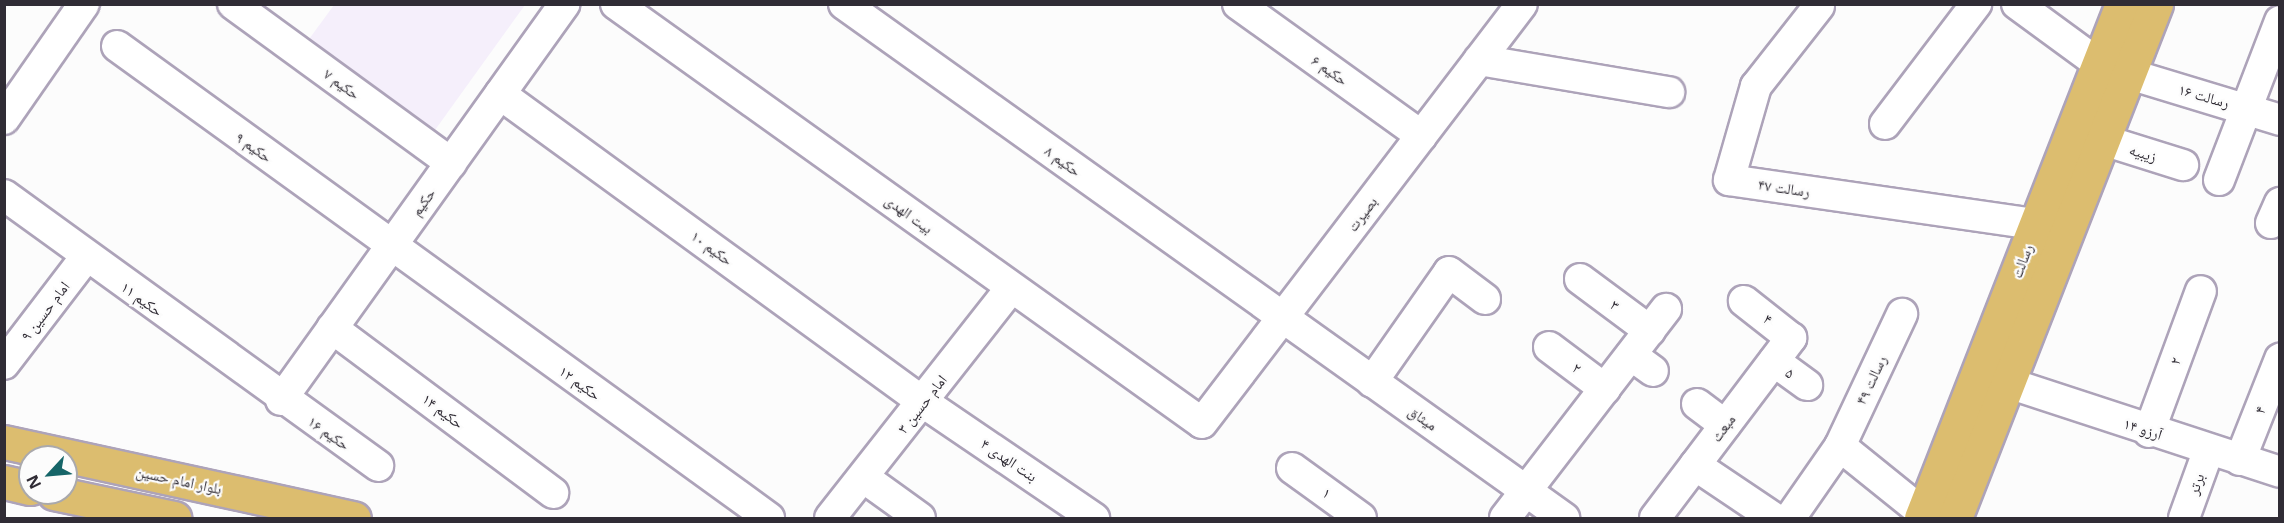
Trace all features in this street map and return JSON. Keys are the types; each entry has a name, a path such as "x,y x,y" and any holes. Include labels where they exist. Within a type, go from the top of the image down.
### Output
{"main road":[{"name":"رسالت","path":"1955,519 2103,140 2122,4"},
{"name":"رسالت","path":"1922,516 2036,224 2114,69 2156,4"},
{"name":"بلوار امام حسین","path":"4,442 354,519"},
{"path":"78,498 174,519"}],"street":[{"path":"4,119 84,4"},
{"name":"حکیم ۷","path":"233,4 451,163"},
{"name":"حکیم","path":"281,400 564,4"},
{"name":"بیت الهدی","path":"616,4 1202,423"},
{"name":"حکیم ۸","path":"844,4 1282,318"},
{"name":"حکیم ۶","path":"1238,4 1422,136"},
{"name":"بصیرت","path":"1202,423 1522,4"},
{"path":"1885,124 1976,4"},
{"name":"رسالت ۱۶","path":"2017,4 2114,69 2280,120"},
{"name":"رسالت ۴۷","path":"1819,5 1756,86 1729,180 2036,224"},
{"path":"2219,180 2280,21"},
{"name":"حکیم ۹","path":"117,46 390,248"},
{"path":"1479,60 1669,92"},
{"name":"حکیم ۱۰","path":"500,94 923,402"},
{"name":"زیبیه","path":"2103,140 2183,165"},
{"name":"حکیم ۱۱","path":"4,195 85,258 281,400"},
{"name":"حکیم ۱۲","path":"390,248 769,519"},
{"name":"امام حسین ۹","path":"4,364 85,258"},
{"path":"1372,382 1449,272 1485,299"},
{"name":"۳","path":"1580,279 1658,320 1642,363 1605,389"},
{"name":"امام حسین ۳","path":"830,519 1011,288"},
{"name":"۲","path":"2149,432 2201,291"},
{"name":"۴","path":"1744,301 1782,350"},
{"name":"رسالت ۴۹","path":"1790,519 1840,446 1902,314"},
{"name":"میثاق","path":"1282,318 1564,519"},
{"name":"حکیم ۱۴","path":"332,328 553,493"},
{"name":"۲","path":"1549,347 1605,389"},
{"name":"۵","path":"1782,350 1807,386"},
{"name":"مبعث","path":"1655,519 1782,350"},
{"name":"۴","path":"2240,460 2280,359"},
{"name":"۱۴ آرزو","path":"2008,383 2149,432 2280,472"},
{"path":"1505,519 1605,389"},
{"name":"حکیم ۱۶","path":"281,400 378,466"},
{"name":"بنت الهدی ۴","path":"923,402 1094,519"},
{"path":"1697,404 1725,425"},
{"path":"1840,446 1922,516"},
{"name":"برتر","path":"2184,519 2209,449"},
{"path":"1695,465 1774,519"},
{"name":"۱","path":"1292,468 1361,519"},
{"path":"863,477 920,519"}],"shaded area":[{"path":"334,5 525,5 430,137 304,46"}]}
